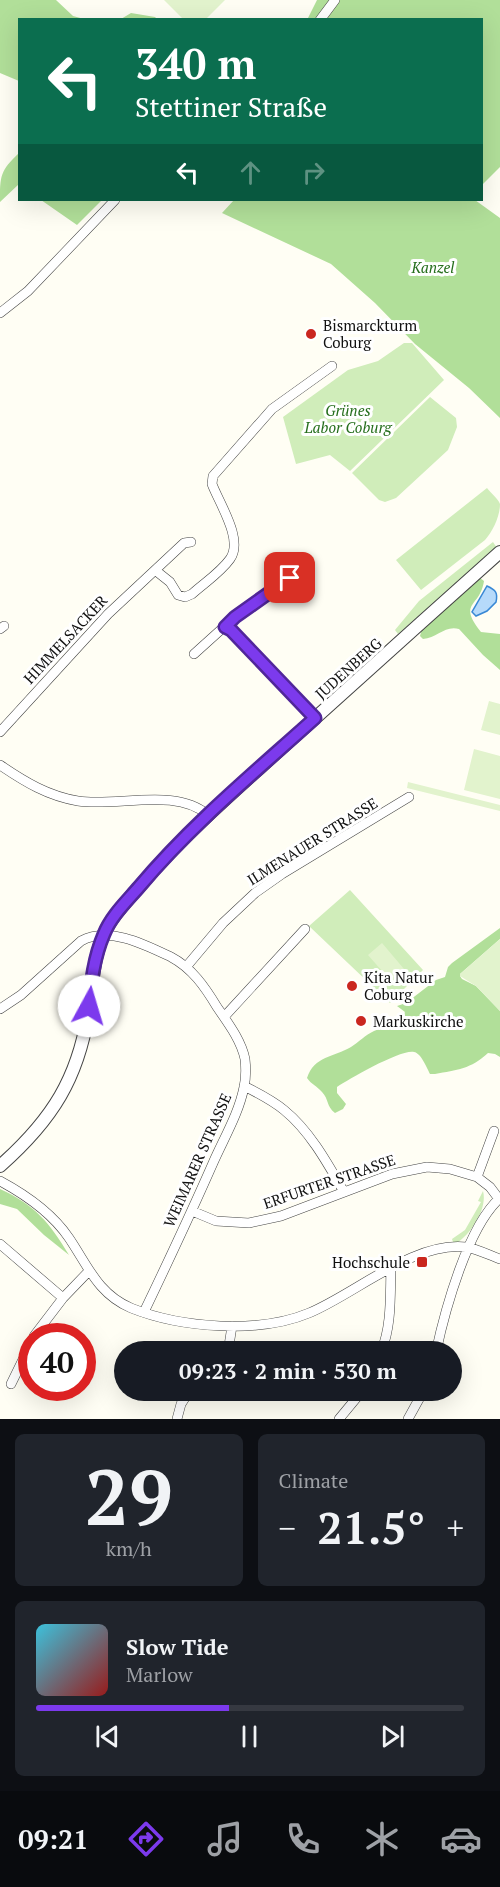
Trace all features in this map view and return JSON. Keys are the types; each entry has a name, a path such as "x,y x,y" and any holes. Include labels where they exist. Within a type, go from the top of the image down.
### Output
{"street":[{"path":"322,18 335,0"},
{"path":"0,313 34,285 114,201"},
{"path":"154,570 170,582 178,595 183,598 192,594 224,566 234,552 234,536 212,484 213,476 272,409 332,366"},
{"name":"HIMMELSACKER","path":"0,732 108,614 184,543 190,542"},
{"name":"JUDENBERG","path":"0,1166 33,1134 55,1107 74,1069 83,1042 91,983 104,934 118,912 152,872 208,815 500,552"},
{"path":"194,654 235,617 290,578"},
{"path":"225,627 231,630 315,718"},
{"path":"0,765 30,785 56,796 77,801 187,803 196,806 208,815"},
{"name":"ILMENAUER STRASSE","path":"186,967 223,923 255,893 282,874 409,797"},
{"path":"224,1017 304,929"},
{"path":"0,1009 21,995 81,941 90,936 104,934"},
{"name":"WEIMARER STRASSE","path":"104,934 156,950 186,967 207,990 238,1040 245,1059 241,1099 192,1211 144,1312"},
{"path":"244,1086 272,1101 297,1122 318,1149 344,1192"},
{"path":"477,1177 494,1131"},
{"name":"ERFURTER STRASSE","path":"192,1211 216,1221 249,1223 281,1216 392,1174 427,1167 450,1168 477,1177 490,1186 499,1199"},
{"path":"0,1181 30,1199 53,1220 69,1237 88,1271 104,1291 113,1298 144,1312 198,1323 232,1326 272,1323 308,1314 392,1267 441,1248 468,1248 500,1259"},
{"path":"439,1341 461,1264 486,1214 499,1199"},
{"path":"0,1244 63,1298"},
{"path":"386,1341 390,1318 392,1267"},
{"path":"44,1323 88,1271"},
{"path":"230,1341 232,1326"},
{"path":"11,1384 18,1370"},
{"path":"177,1419 183,1401"},
{"path":"339,1419 354,1401"},
{"path":"408,1419 418,1401"}],"green space":[{"path":"0,0 56,0 73,16 80,18 18,18 18,81 0,73"},
{"path":"164,0 225,0 207,18 182,18"},
{"path":"317,0 500,0 500,167 483,184 483,18 308,18"},
{"path":"131,13 156,18 123,18"},
{"path":"18,154 18,185 0,202 2,174"},
{"path":"42,201 101,201 77,225"},
{"name":"Kanzel","path":"233,201 476,201 500,218 500,418 469,388 415,344 375,303 331,264 222,213"},
{"name":"Grünes Labor Coburg","path":"404,343 412,343 444,380 350,471 330,455 296,464 283,417 348,370 378,361"},
{"path":"430,397 456,418 457,427 448,450 396,498 385,502 379,500 352,473"},
{"path":"487,488 500,504 491,532 485,540 421,590 396,560"},
{"path":"493,542 497,548 398,634 395,630 419,601"},
{"path":"480,578 484,581 482,590 472,605 471,615 481,632 500,634 500,670 459,629 449,629 423,639 420,636 422,629"},
{"path":"489,701 500,704 500,735 481,730"},
{"path":"474,749 500,756 500,799 464,790"},
{"path":"408,782 500,805 500,811 407,788"},
{"path":"350,890 423,970 390,1003 309,926"},
{"path":"500,928 500,939 460,976 476,986 500,1011 500,1057 488,1053 463,1068 430,1074 417,1053 407,1052 398,1055 375,1065 337,1087 337,1093 346,1104 343,1109 335,1113 320,1090 307,1078 314,1065 351,1047 371,1033 400,1020 405,1012 397,1006 406,1003 436,980 445,977 452,963"},
{"path":"500,939 500,1011 476,986 460,974"},
{"path":"382,943 404,969 390,980 368,955"},
{"path":"0,1189 32,1208 48,1224 69,1255 17,1209 0,1204"},
{"path":"483,1191 483,1206 472,1229 454,1245 452,1239 465,1230 481,1202 478,1201"}],"water":[{"path":"487,586 496,592 496,602 487,611 476,616 472,612"}],"place":[{"name":"Bismarckturm Coburg","path":"311,334"},
{"name":"Kita Natur Coburg","path":"352,986"},
{"name":"Markuskirche","path":"361,1021"},
{"name":"Hochschule","path":"422,1262"}],"route":[{"path":"89,1006 91,983 104,934 118,912 152,872 194,829 315,718 231,630 225,627 235,617 290,578"}]}
